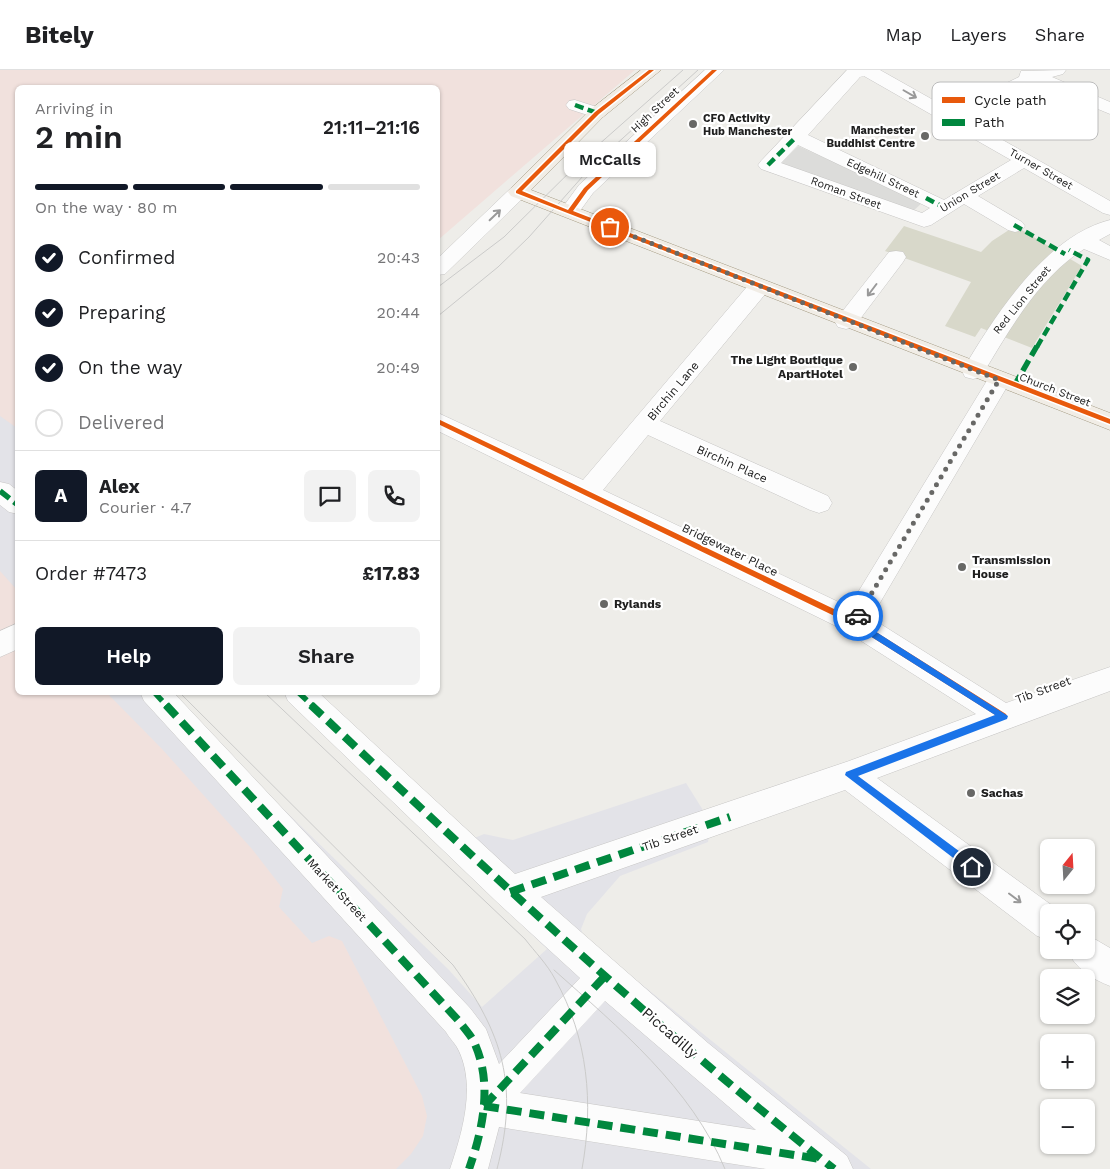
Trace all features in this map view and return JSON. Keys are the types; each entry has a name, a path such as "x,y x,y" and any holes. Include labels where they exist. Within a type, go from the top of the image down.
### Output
{"main road":[{"path":"518,192 597,113 652,70"},
{"name":"Church Street","path":"518,192 846,322 1110,422"}],"street":[{"name":"High Street","path":"570,211 586,189 715,70"},
{"path":"796,136 854,73 866,70"},
{"name":"Turner Street","path":"866,70 932,108"},
{"path":"1009,70 1034,76 1048,82"},
{"path":"1022,82 1034,76 1057,70"},
{"path":"1098,104 1110,109"},
{"path":"575,105 597,113"},
{"name":"Roman Street","path":"796,136 768,165 921,224"},
{"name":"Edgehill Street","path":"796,136 926,198 943,208"},
{"name":"Turner Street","path":"989,140 1110,209"},
{"name":"Union Street","path":"921,224 943,208 1024,160"},
{"path":"440,267 518,192"},
{"path":"964,196 1015,226"},
{"name":"Red Lion Street","path":"973,370 995,334 1052,263 1084,240 1110,226"},
{"path":"1084,240 1110,254"},
{"path":"846,322 896,257"},
{"name":"Birchin Lane","path":"586,493 759,287"},
{"path":"854,622 999,380"},
{"name":"Bridgewater Place","path":"440,422 854,622 1004,716"},
{"name":"Birchin Place","path":"645,424 819,503"},
{"path":"0,491 15,503"},
{"path":"0,645 15,636"},
{"name":"Tib Street","path":"510,892 849,775 1004,716 1110,679"},
{"name":"Market Street","path":"157,695 458,1020 475,1044 483,1074 484,1106 479,1144 469,1169"},
{"path":"301,695 510,892"},
{"path":"849,775 1040,917"},
{"name":"Piccadilly","path":"510,892 605,976 828,1164"},
{"path":"1095,958 1110,970"},
{"path":"484,1106 605,976"},
{"path":"484,1106 828,1164"}],"shaded area":[{"path":"0,70 635,70 440,238 440,85 15,85 15,695 134,695 450,1050 420,1169 0,1169"},
{"path":"798,146 923,202 912,212 779,164"},
{"path":"904,226 981,252 992,241 1015,226 1082,266 1032,348 981,328 975,337 945,326 971,282 885,251"},
{"path":"0,416 15,427 15,588 0,571"},
{"path":"109,695 166,695 449,970 482,1007 547,949 448,855 460,844 484,834 513,840 686,783 711,823 708,842 620,876 587,914 581,929 584,938 871,1169 396,1169 411,1154 423,1136 427,1116 422,1096 342,941 329,936 312,943 279,907 283,889 252,849 162,749"}],"tram line":[{"path":"440,285 504,237 588,154 683,70"},
{"path":"440,314 498,267 529,237 591,167 698,70"},
{"path":"182,695 453,965 470,990 495,1038 502,1061 506,1086 503,1139 497,1169"},
{"path":"267,695 525,939 548,968 566,1001 575,1024 585,1071 587,1120 582,1169"},
{"path":"554,970 628,1037 673,1085 711,1139 725,1169"}],"marked path":[{"path":"575,105 597,113"},
{"path":"768,165 796,137"},
{"path":"926,198 943,207"},
{"path":"1014,225 1065,254"},
{"path":"1014,386 1088,260 1069,250"},
{"path":"0,491 15,503"},
{"path":"157,695 458,1020 472,1038 483,1075 484,1107 482,1123 469,1169"},
{"path":"301,695 494,876 627,997 695,1056 834,1169"},
{"path":"510,892 730,817"},
{"path":"484,1106 605,976"},
{"path":"484,1106 820,1159"}],"cycle path":[{"path":"652,70 597,113 518,192 1110,422"},
{"path":"570,211 586,189 715,70"},
{"path":"440,422 854,622 1003,716"}],"way so far":[{"path":"610,227 999,380 858,616"}],"place":[{"name":"CFO Activity Hub Manchester","path":"693,124"},
{"name":"Manchester Buddhist Centre","path":"925,136"},
{"name":"McCalls","path":"610,227"},
{"name":"The Light Boutique ApartHotel","path":"853,367"},
{"name":"Transmission House","path":"962,567"},
{"name":"Rylands","path":"604,604"},
{"name":"Sachas","path":"971,793"}],"route":[{"path":"858,616 854,622 1004,716 849,775 972,867"}]}
